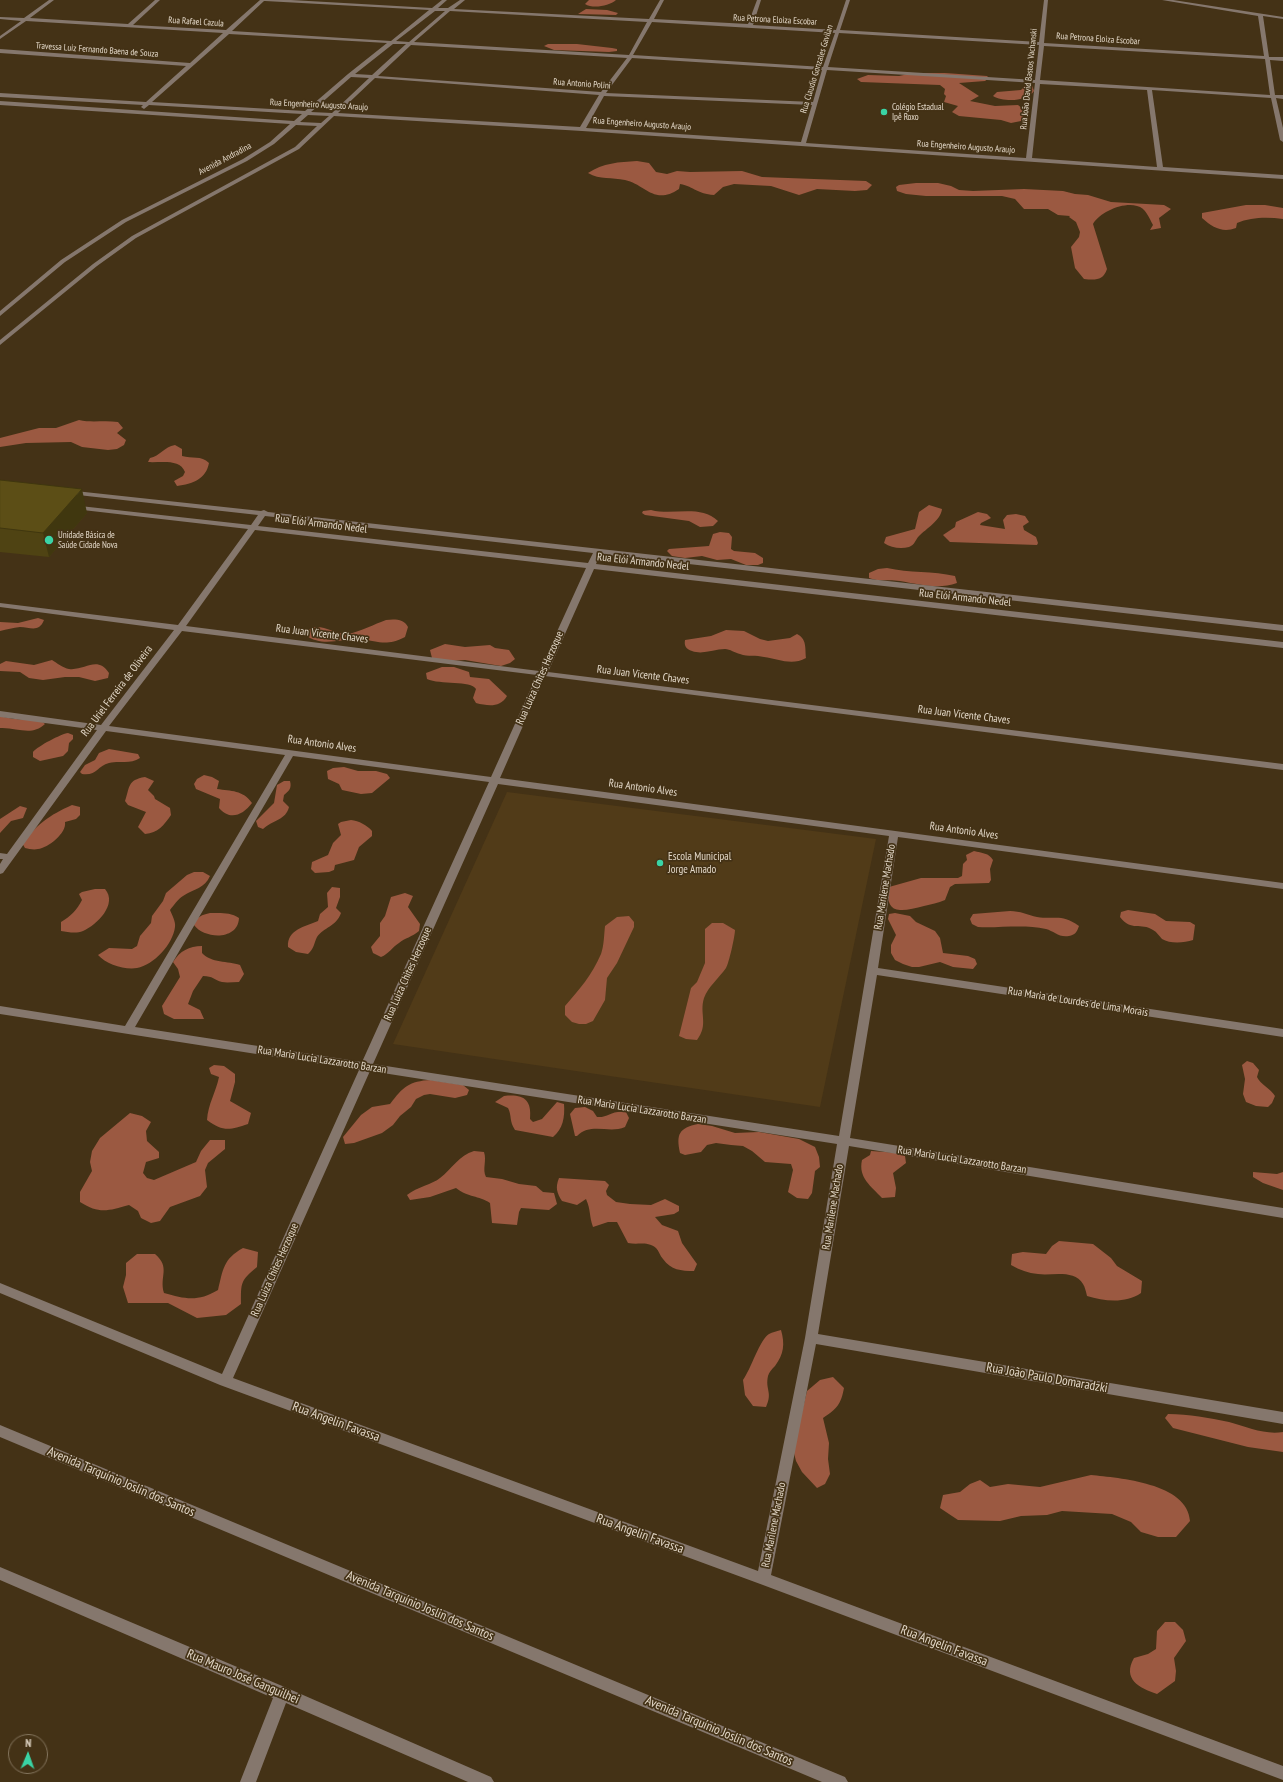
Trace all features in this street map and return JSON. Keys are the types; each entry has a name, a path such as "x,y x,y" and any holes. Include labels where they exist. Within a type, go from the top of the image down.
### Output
{"street":[{"path":"0,38 52,0"},
{"path":"129,26 158,0"},
{"path":"139,112 264,0"},
{"name":"Rua Petrona Eloiza Escobar","path":"264,0 750,26 1283,59"},
{"name":"Avenida Andradina","path":"0,314 69,257 124,221 245,160 272,143 350,75 431,9 445,0"},
{"path":"0,343 95,265 134,237 297,148 410,43 448,10 463,0"},
{"path":"582,129 602,94 630,57 662,0"},
{"path":"750,26 759,0"},
{"name":"Rua Claudio Gonzales Gavilan","path":"803,144 824,69 848,0"},
{"name":"Rua João David Bastos Vachanski","path":"1029,160 1040,44 1046,0"},
{"path":"1164,0 1283,18"},
{"path":"1260,14 1273,96 1283,138"},
{"name":"Rua Rafael Cazula","path":"0,18 1283,97"},
{"name":"Travessa Luiz Fernando Baena de Souza","path":"0,51 192,65"},
{"name":"Rua Antonio Polini","path":"350,75 602,94 814,104"},
{"path":"1148,89 1160,169"},
{"name":"Rua Engenheiro Augusto Araujo","path":"0,95 582,129 1283,177"},
{"path":"0,103 323,125"},
{"name":"Rua Elói Armando Nedel","path":"62,491 264,512 597,552 1283,628"},
{"name":"Rua Elói Armando Nedel","path":"63,506 1283,645"},
{"name":"Rua Uriel Ferreira de Oliveira","path":"0,871 5,856 180,628 264,512"},
{"name":"Rua Luiza Chites Herzoque","path":"226,1381 597,552"},
{"name":"Rua Juan Vicente Chaves","path":"0,605 1283,767"},
{"name":"Rua Antonio Alves","path":"0,714 1283,886"},
{"path":"128,1029 291,752"},
{"name":"Rua Marilene Machado","path":"763,1579 811,1338 894,834"},
{"name":"Rua Maria de Lourdes de Lima Morais","path":"872,971 1283,1033"},
{"name":"Rua Maria Lucia Lazzarotto Barzan","path":"0,1010 844,1141 1283,1213"},
{"name":"Rua Angelin Favassa","path":"0,1288 226,1381 1283,1773"},
{"name":"Rua João Paulo Domaradzki","path":"811,1338 1283,1418"},
{"name":"Avenida Tarquínio Joslin dos Santos","path":"0,1431 840,1782"},
{"name":"Rua Mauro José Ganguilhei","path":"0,1573 486,1782"},
{"path":"248,1782 282,1693"}],"shaded area":[{"path":"589,0 616,0 609,4 596,7 585,4"},
{"path":"586,9 607,10 618,13 616,15 578,14"},
{"path":"548,44 577,44 612,48 617,49 617,51 554,50 544,46"},
{"path":"913,73 945,73 987,76 989,78 985,81 959,83 979,96 970,101 995,106 1018,105 1023,109 1023,117 1021,121 1011,123 1001,120 959,116 952,112 958,106 944,102 946,96 944,94 945,89 940,85 861,82 857,79 868,75 899,76"},
{"path":"1026,85 1032,85 1034,91 1031,95 1021,99 1009,100 993,96 997,92 1021,90"},
{"path":"637,161 649,163 656,172 667,174 677,171 742,171 762,177 866,181 872,185 867,190 855,191 817,189 799,195 771,186 734,184 723,187 714,195 700,192 680,184 679,189 670,194 656,195 632,182 620,179 602,178 588,173 605,165"},
{"path":"938,183 951,186 959,190 973,191 1024,189 1063,191 1088,195 1111,202 1164,205 1171,209 1159,218 1161,228 1150,230 1153,225 1149,216 1143,209 1137,206 1125,205 1112,209 1096,220 1093,224 1107,269 1101,278 1084,279 1075,268 1071,247 1079,237 1080,232 1076,222 1069,217 1070,216 1058,215 1048,209 1024,209 1015,199 1002,196 926,196 906,194 897,191 896,187 899,185"},
{"path":"1246,205 1265,205 1283,208 1283,219 1266,218 1248,220 1237,223 1236,228 1222,230 1214,227 1202,218 1202,213"},
{"path":"79,420 118,422 123,428 117,433 126,440 124,445 117,449 108,450 82,447 71,442 26,443 0,447 0,438 39,428 56,428"},
{"path":"175,445 182,449 182,456 200,458 209,463 205,473 198,480 177,486 174,481 183,476 185,472 179,465 169,462 148,462 150,458"},
{"path":"929,505 942,509 941,513 936,521 919,536 913,545 899,548 884,543 886,537 915,529 919,512"},
{"path":"651,510 703,513 718,521 713,526 700,527 689,521 645,515 642,513 643,511"},
{"path":"978,512 987,514 991,518 980,525 1005,529 1003,520 1007,515 1016,514 1025,516 1029,522 1023,526 1024,530 1036,537 1038,543 1037,545 950,542 943,535 955,527 956,522"},
{"path":"720,532 729,533 732,537 731,549 734,551 755,553 763,558 763,563 758,565 746,565 731,559 717,560 702,556 685,558 672,556 667,551 669,549 709,546 713,534"},
{"path":"887,568 955,576 957,583 935,586 896,580 877,580 869,578 869,573 878,569"},
{"path":"38,618 44,620 40,627 20,627 0,631 0,622 18,623"},
{"path":"386,620 404,622 408,627 405,637 387,643 360,639 325,642 312,639 305,635 313,627 348,634"},
{"path":"726,630 744,631 760,639 768,641 790,638 797,634 804,641 806,658 796,662 790,662 761,656 743,655 727,649 696,652 685,646 685,640 711,636"},
{"path":"445,644 465,647 490,645 495,648 509,650 515,659 510,663 501,666 465,660 450,661 432,658 430,650"},
{"path":"52,660 62,667 69,669 95,664 100,665 109,673 108,678 95,681 79,677 43,680 29,678 20,672 0,671 0,664 6,661 34,665"},
{"path":"442,667 454,667 469,672 470,677 489,679 507,696 501,703 493,705 480,704 476,703 473,698 476,689 473,686 462,683 439,682 427,679 426,673"},
{"path":"0,716 14,719 35,719 45,724 40,728 29,731 0,728"},
{"path":"68,733 73,735 73,739 69,743 68,751 63,756 40,761 33,757 33,752 40,747 55,738"},
{"path":"109,749 138,754 140,758 129,762 113,762 105,764 91,774 82,774 80,772 85,765 95,760 99,753"},
{"path":"344,767 358,771 376,771 387,774 390,778 372,793 361,794 342,790 339,784 328,779 327,771 333,768"},
{"path":"204,775 219,781 217,789 241,793 252,803 245,811 236,815 223,812 219,808 220,799 196,789 194,784 197,779"},
{"path":"145,777 154,781 148,790 155,799 170,808 171,815 157,830 145,834 138,827 146,812 128,805 125,801 132,782 139,778"},
{"path":"284,781 290,781 291,783 290,789 284,795 283,801 289,807 285,815 263,829 258,827 256,821 274,803 277,785"},
{"path":"507,792 876,839 820,1107 393,1044"},
{"path":"72,805 80,807 80,815 76,819 65,822 63,831 56,839 42,848 25,848 22,843 38,826 50,817"},
{"path":"20,806 27,808 23,818 11,821 0,833 0,819"},
{"path":"351,820 360,822 368,827 372,831 372,836 359,847 354,860 335,865 334,870 329,872 315,873 311,869 312,862 328,855 333,843 341,835 338,824"},
{"path":"974,851 987,855 993,860 990,869 991,880 989,883 955,884 950,887 945,900 903,910 893,908 888,897 889,887 921,878 958,878 962,876 963,864 967,860 966,855"},
{"path":"194,872 203,872 210,876 202,886 181,897 170,910 174,918 175,927 171,940 162,953 150,963 137,968 127,968 110,964 98,955 109,948 132,949 137,946 140,936 151,923 152,916 163,901 166,893 187,875"},
{"path":"332,887 340,888 340,897 336,908 341,913 339,918 317,937 313,948 308,954 296,952 288,947 290,936 294,932 318,921 320,914 328,907 327,893"},
{"path":"95,889 105,889 109,901 100,919 80,932 75,933 61,931 61,922 78,907 82,900 79,894"},
{"path":"405,893 413,896 408,907 420,924 419,931 401,941 381,957 373,953 371,947 380,936 380,923 385,916 391,897"},
{"path":"1128,910 1155,914 1166,921 1190,922 1195,925 1193,940 1185,942 1169,942 1162,939 1156,932 1149,928 1132,926 1124,922 1120,917 1121,912"},
{"path":"1010,911 1021,912 1044,918 1063,918 1079,926 1077,932 1071,936 1065,936 1046,929 1021,926 978,927 972,924 970,919 973,914"},
{"path":"210,913 225,913 236,916 239,918 237,925 233,931 227,934 212,935 205,933 194,925 200,916"},
{"path":"895,913 910,916 916,922 935,931 940,938 943,953 968,956 975,959 977,964 973,969 953,967 940,962 919,967 912,967 895,960 891,953 891,945 896,935 888,919 889,914"},
{"path":"629,916 634,922 634,927 617,963 607,978 605,1000 593,1021 586,1024 572,1022 565,1015 565,1006 594,969 603,948 605,926 617,917"},
{"path":"712,923 723,923 735,930 732,949 726,968 711,986 704,998 701,1034 697,1040 686,1039 679,1036 691,988 697,982 705,963 705,929"},
{"path":"202,946 202,953 210,959 240,965 244,974 239,982 222,982 203,976 193,991 188,1004 200,1010 204,1019 174,1019 164,1014 162,1006 180,977 178,969 173,962 185,950"},
{"path":"1247,1061 1253,1063 1259,1070 1257,1077 1258,1080 1275,1096 1272,1103 1268,1107 1256,1106 1246,1102 1243,1094 1245,1079 1242,1065"},
{"path":"214,1065 224,1066 235,1074 235,1082 230,1101 251,1113 248,1124 227,1129 218,1127 207,1120 219,1077 211,1074 209,1068"},
{"path":"431,1080 463,1085 469,1090 467,1095 455,1098 430,1094 424,1095 416,1099 411,1107 400,1116 393,1125 382,1133 354,1143 345,1144 343,1137 361,1115 372,1107 390,1104 407,1086 417,1082"},
{"path":"504,1096 516,1096 525,1099 528,1102 530,1119 533,1122 542,1119 557,1102 564,1104 564,1118 559,1130 553,1137 515,1130 508,1108 495,1102"},
{"path":"585,1107 593,1111 597,1117 613,1113 626,1112 629,1118 625,1127 619,1129 594,1129 582,1132 575,1136 570,1114 575,1108"},
{"path":"130,1113 142,1116 151,1122 146,1131 147,1141 159,1152 159,1158 146,1162 143,1173 147,1178 154,1180 196,1162 201,1151 210,1140 225,1140 225,1149 208,1163 205,1170 207,1187 200,1196 170,1207 160,1221 151,1223 141,1218 138,1211 129,1205 109,1210 98,1210 80,1202 80,1192 92,1171 90,1162 92,1151 100,1138"},
{"path":"698,1124 712,1126 735,1133 759,1132 799,1139 815,1147 819,1157 820,1167 815,1171 812,1193 808,1199 797,1198 788,1192 793,1170 791,1164 765,1162 752,1151 743,1146 716,1143 707,1145 701,1152 685,1155 680,1153 678,1141 680,1133 687,1128"},
{"path":"474,1151 484,1152 484,1171 486,1177 536,1186 543,1192 554,1193 557,1204 549,1210 521,1208 517,1225 492,1223 490,1203 456,1188 430,1197 410,1200 407,1195 437,1180 460,1159"},
{"path":"871,1151 899,1153 905,1156 906,1163 893,1173 896,1188 895,1197 882,1198 866,1181 862,1172 862,1160 870,1155"},
{"path":"1253,1172 1277,1174 1283,1172 1283,1190 1263,1183 1253,1177"},
{"path":"559,1178 605,1181 609,1185 606,1191 607,1195 616,1202 651,1205 665,1199 679,1206 679,1211 674,1214 655,1217 662,1225 678,1231 682,1243 697,1264 694,1271 681,1270 669,1266 657,1249 653,1246 628,1243 617,1222 608,1222 593,1227 589,1206 586,1199 577,1205 562,1201 557,1190"},
{"path":"1059,1241 1093,1244 1111,1258 1117,1266 1142,1281 1141,1293 1128,1299 1121,1300 1094,1298 1087,1296 1083,1284 1074,1276 1062,1274 1034,1274 1011,1265 1012,1254 1023,1252 1046,1254 1052,1246"},
{"path":"243,1248 258,1252 257,1267 244,1279 241,1291 241,1304 226,1315 197,1318 168,1303 128,1303 123,1287 126,1275 126,1263 137,1254 155,1254 160,1259 164,1268 164,1293 178,1297 198,1298 218,1290 225,1266 231,1256"},
{"path":"781,1330 783,1349 778,1362 768,1376 768,1402 766,1407 753,1406 745,1395 743,1380 762,1342 770,1333"},
{"path":"833,1377 844,1388 838,1406 823,1418 829,1443 828,1459 830,1474 825,1484 817,1488 802,1472 796,1461 793,1449 807,1391 820,1380"},
{"path":"1168,1414 1191,1415 1229,1422 1263,1431 1276,1433 1283,1432 1283,1452 1248,1447 1173,1428 1165,1418"},
{"path":"1091,1475 1134,1481 1165,1491 1178,1498 1186,1508 1190,1521 1176,1537 1158,1537 1141,1532 1131,1522 1112,1514 1062,1511 1047,1515 1021,1516 1000,1521 958,1520 940,1508 943,1495 960,1492 970,1484 980,1480 990,1487 1008,1484 1040,1487"},
{"path":"1165,1622 1175,1622 1183,1630 1186,1641 1174,1658 1176,1671 1175,1681 1157,1694 1144,1689 1134,1682 1130,1672 1134,1658 1148,1654 1156,1649 1157,1631"}],"building":[{"path":"0,480 82,489 43,533 0,528"}],"place":[{"name":"Colégio Estadual Ipê Roxo","path":"884,112"},
{"name":"Unidade Básica de Saúde Cidade Nova","path":"49,540"},
{"name":"Escola Municipal Jorge Amado","path":"660,863"}]}
